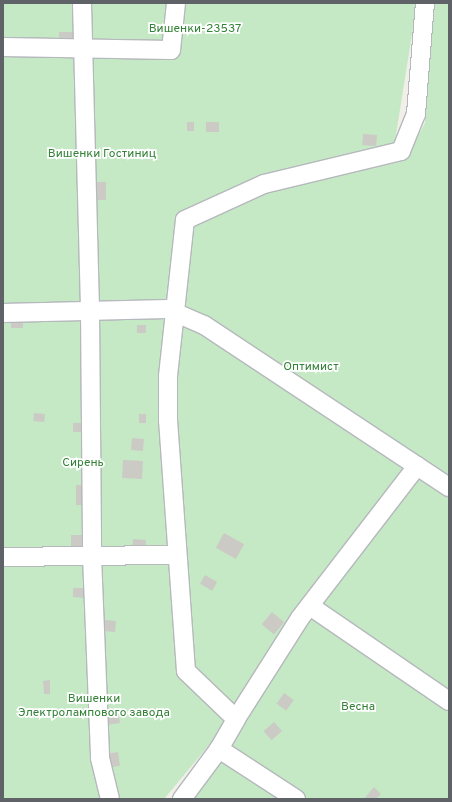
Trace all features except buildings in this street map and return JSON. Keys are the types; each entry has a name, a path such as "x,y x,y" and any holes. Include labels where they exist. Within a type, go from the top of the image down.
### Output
{"lane":[{"path":"82,3 90,312 92,556 100,758 110,799"},
{"path":"3,47 171,50 176,3"},
{"path":"236,719 186,671 176,555 168,421 168,376 185,220 264,184 401,151 416,114 425,3"},
{"path":"3,313 167,309 204,325 449,487"},
{"path":"182,799 219,749 236,719 310,606 417,466"},
{"path":"3,557 176,555"},
{"path":"310,606 449,701"},
{"path":"219,749 296,799"}],"green space":[{"name":"Вишенки Гостиниц","path":"3,3 417,3 394,147 180,215 167,302 3,308"},
{"name":"Оптимист","path":"433,3 449,3 449,478 417,457 235,709 194,668 172,382 191,223 265,192 404,161 425,123"},
{"name":"Сирень","path":"166,315 162,389 167,550 3,549 3,317"},
{"name":"Весна","path":"419,473 449,494 449,799 190,799 312,614"},
{"name":"Вишенки Электролампового завода","path":"168,560 180,676 229,721 164,799 3,799 3,562"}],"park label":[{"name":"Вишенки-23537","path":"195,30"}]}
